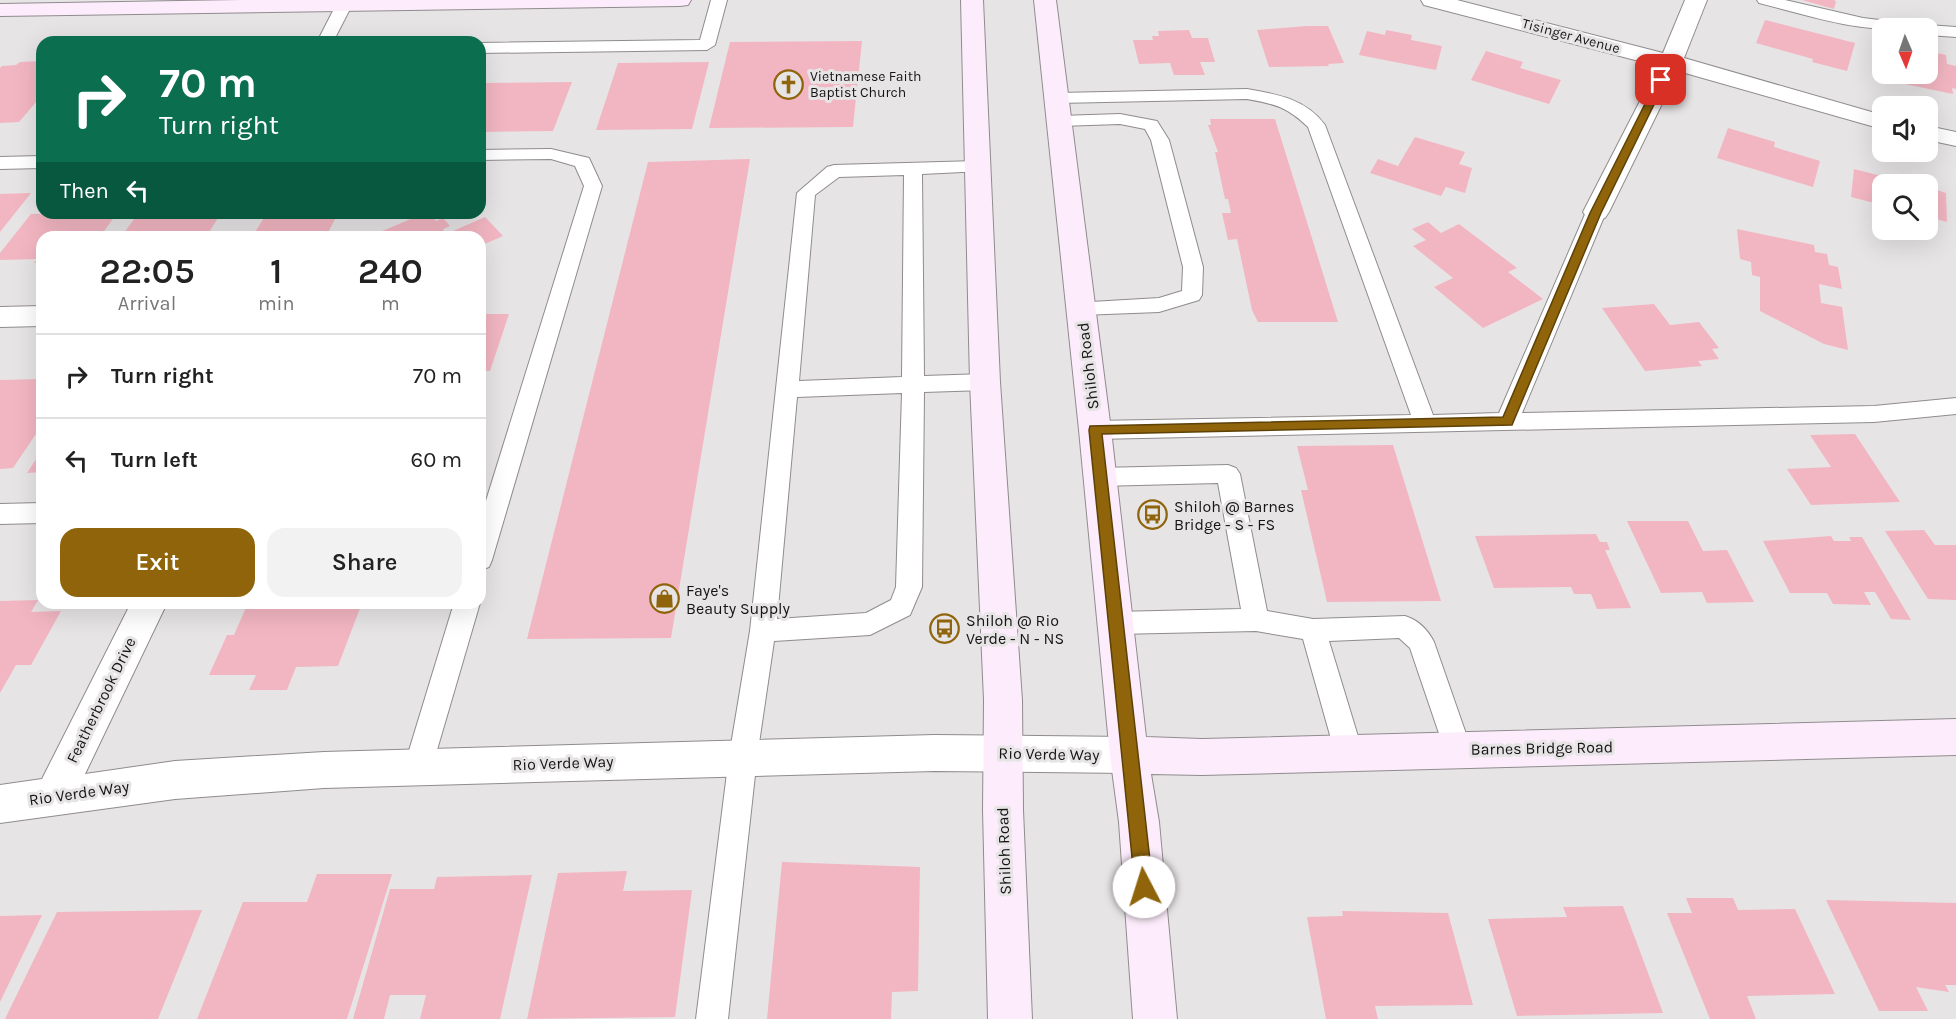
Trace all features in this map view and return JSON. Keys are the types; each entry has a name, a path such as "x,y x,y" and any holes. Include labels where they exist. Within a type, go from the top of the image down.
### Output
{"main road":[{"path":"0,10 60,4 289,3 344,5 680,0"},
{"name":"Shiloh Road","path":"972,0 985,382 1003,700 1002,753 1010,1019"},
{"name":"Shiloh Road","path":"1045,0 1095,430 1129,755 1139,822 1155,1019"},
{"name":"Barnes Bridge Road","path":"1129,755 1202,757 1956,737"}],"street":[{"path":"1596,213 1671,62 1696,0"},
{"name":"Tisinger Avenue","path":"1444,1 1872,119"},
{"path":"1938,135 1956,139"},
{"path":"0,317 36,316"},
{"name":"Featherbrook Drive","path":"53,798 145,609"},
{"name":"Rio Verde Way","path":"0,804 175,780 324,770 743,757 1002,753 1129,755"}],"lane":[{"path":"486,48 707,45 719,0"},
{"path":"1765,0 1872,24"},
{"path":"328,36 344,5"},
{"path":"1938,31 1956,32"},
{"path":"1059,109 1247,94 1278,99 1299,109 1316,125 1425,423"},
{"path":"1059,109 1151,125 1160,140 1193,267 1192,295 1159,305 1081,308"},
{"path":"486,155 551,154 583,162 593,186 486,540"},
{"path":"0,163 36,162"},
{"path":"712,1019 743,757 763,631 806,193 834,171 977,167"},
{"path":"763,631 870,624 901,607 909,587 914,169"},
{"path":"1508,421 1596,213"},
{"path":"787,389 985,382"},
{"path":"1095,430 1874,414 1956,406"},
{"path":"1099,477 1228,474 1256,620"},
{"path":"0,514 36,513"},
{"path":"418,767 465,609"},
{"path":"1115,623 1256,620 1313,630 1405,627 1421,642 1458,750"},
{"path":"1313,630 1348,753"}],"building":[{"path":"1802,0 1833,0 1836,1 1834,9"},
{"path":"1765,20 1855,43 1847,71 1756,43"},
{"path":"1328,26 1344,63 1328,64 1329,66 1269,67 1257,30"},
{"path":"1189,30 1192,38 1208,38 1215,62 1200,62 1205,75 1174,75 1170,63 1139,64 1133,40 1153,40 1152,36 1159,36 1158,31"},
{"path":"1386,30 1412,35 1411,40 1442,46 1436,70 1359,55 1367,31 1385,35"},
{"name":"Vietnamese Faith Baptist Church","path":"862,41 853,127 709,128 730,42"},
{"path":"1486,51 1523,62 1520,68 1561,80 1549,104 1471,80"},
{"path":"1938,53 1946,55 1947,64 1956,66 1956,89 1952,88 1953,94 1905,84 1938,84"},
{"path":"36,61 36,102 19,122 0,123 0,68 20,62"},
{"path":"709,62 692,129 596,130 618,63"},
{"path":"572,82 553,131 486,132 486,83"},
{"path":"1210,119 1275,119 1338,322 1258,322 1252,310 1237,239 1228,240 1222,213 1231,213 1228,199 1225,199 1215,152 1218,152 1208,125 1211,125"},
{"path":"1728,128 1775,142 1774,147 1820,161 1813,187 1717,158"},
{"path":"1415,137 1465,152 1459,164 1472,168 1465,193 1446,187 1441,196 1370,173 1378,159 1398,166"},
{"path":"750,159 671,638 527,639 648,162"},
{"path":"1854,169 1873,174 1872,202 1851,197"},
{"path":"1938,190 1946,193 1947,222 1938,220"},
{"path":"31,193 0,232 0,194"},
{"path":"31,214 36,214 36,219 113,219 104,231 36,231 36,259 0,260 0,253"},
{"path":"486,218 503,236 486,243 486,231 453,231"},
{"path":"134,219 217,219 210,231 125,231"},
{"path":"263,219 335,219 329,231 256,231"},
{"path":"411,219 434,219 436,221 444,219 450,226 443,229 444,231 382,231"},
{"path":"1428,222 1441,233 1459,224 1517,268 1508,272 1543,299 1483,328 1434,287 1453,278 1413,246 1426,240 1412,229"},
{"path":"1737,229 1814,245 1815,252 1827,254 1829,265 1838,267 1842,289 1819,284 1821,303 1842,307 1848,350 1824,344 1760,311 1760,277 1752,275 1751,262 1740,259"},
{"path":"1654,304 1670,325 1699,322 1719,348 1712,349 1719,359 1698,361 1702,366 1645,371 1602,308"},
{"path":"486,314 509,314 490,371 486,371"},
{"path":"36,379 36,434 13,468 0,469 0,380"},
{"path":"1855,434 1900,502 1811,505 1787,469 1831,467 1810,435"},
{"path":"1393,445 1441,601 1327,602 1301,490 1308,490 1297,446"},
{"path":"36,459 36,472 27,473"},
{"path":"1627,521 1688,521 1703,551 1727,550 1754,602 1707,603 1702,592 1661,593"},
{"path":"1924,530 1935,545 1956,545 1956,600 1928,599 1885,531"},
{"path":"1596,534 1600,542 1607,542 1610,550 1605,550 1631,608 1597,609 1591,594 1574,594 1571,587 1494,588 1475,536"},
{"path":"1831,536 1834,541 1851,541 1849,537 1862,537 1911,620 1891,619 1875,592 1864,592 1871,605 1833,604 1827,593 1790,593 1763,541"},
{"path":"36,600 31,612 61,611 31,665 16,665 0,693 0,601"},
{"path":"245,609 360,609 338,666 296,667 287,690 249,690 256,675 209,675 227,635 234,635"},
{"path":"782,862 920,867 918,991 892,992 891,1019 767,1019"},
{"path":"627,871 623,891 692,890 675,1017 527,1019 558,873"},
{"path":"317,874 392,874 347,1019 197,1019 243,902 307,902"},
{"path":"532,875 500,1019 420,1019 426,995 390,995 384,1019 353,1019 390,889 434,889 437,877"},
{"path":"1686,898 1733,898 1738,910 1795,909 1835,994 1747,996 1756,1019 1710,1019 1667,913 1692,913"},
{"path":"1826,900 1956,903 1956,985 1945,985 1949,992 1916,987 1928,1011 1879,1011"},
{"path":"1623,906 1663,1013 1517,1016 1488,919 1567,917 1563,907"},
{"path":"202,910 158,1019 5,1019 57,912"},
{"path":"1342,911 1448,913 1473,1005 1375,1006 1378,1019 1326,1019 1307,917 1343,916"},
{"path":"42,915 0,1002 0,916"}],"place":[{"name":"Vietnamese Faith Baptist Church","path":"789,84"},
{"name":"Shiloh @ Barnes Bridge - S - FS","path":"1153,515"},
{"name":"Faye's Beauty Supply","path":"665,599"},
{"name":"Shiloh @ Rio Verde - N - NS","path":"945,629"}],"route":[{"path":"1144,887 1139,822 1129,755 1095,430 1508,421 1596,213 1661,80"}]}
